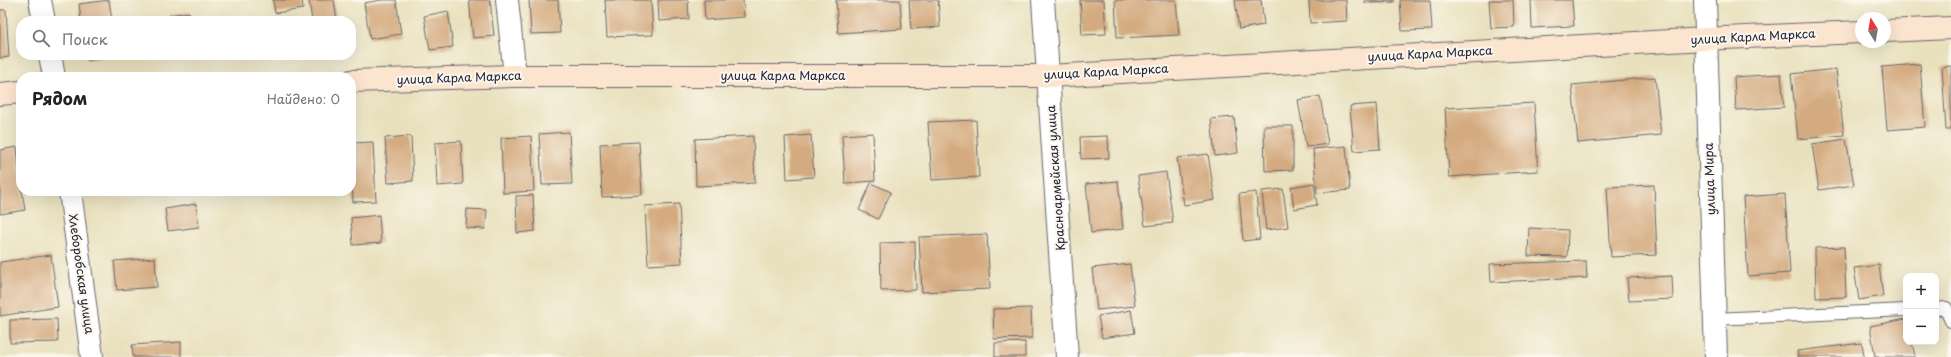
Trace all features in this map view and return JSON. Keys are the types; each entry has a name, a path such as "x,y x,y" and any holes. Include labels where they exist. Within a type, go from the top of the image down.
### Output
{"main road":[{"path":"1891,31 1951,28"},
{"name":"улица Карла Маркса","path":"356,81 515,76 1049,76 1706,39 1855,32"},
{"path":"0,94 16,92"}],"street":[{"path":"40,0 43,16"},
{"path":"507,0 515,76"},
{"name":"Красноармейская улица","path":"1043,0 1067,357"},
{"name":"улица Мира","path":"1705,0 1716,357"},
{"path":"51,60 53,72"},
{"name":"Хлеборобская улица","path":"71,196 92,357"}],"lane":[{"path":"1939,309 1946,308 1951,321"},
{"path":"1714,319 1903,310"}],"building":[{"path":"109,0 111,16 80,16 79,4"},
{"path":"273,0 302,0 303,9 275,13"},
{"path":"309,0 334,0 336,16 311,16"},
{"path":"382,0 396,0 401,34 370,39 364,3"},
{"path":"469,0 490,0 494,36 473,38"},
{"path":"529,0 558,0 560,33 531,34"},
{"path":"605,0 651,0 653,35 607,37"},
{"path":"658,0 688,0 689,19 659,21"},
{"path":"704,0 743,0 744,17 705,20"},
{"path":"836,0 900,0 902,29 838,33"},
{"path":"909,0 938,0 940,27 911,29"},
{"path":"1080,0 1104,0 1106,34 1082,35"},
{"path":"1115,0 1176,0 1179,35 1117,38"},
{"path":"1235,0 1261,0 1264,25 1239,29"},
{"path":"1309,0 1346,0 1347,21 1310,23"},
{"path":"1365,0 1394,0 1394,2 1365,3"},
{"path":"1400,0 1430,0 1432,30 1402,31"},
{"path":"1489,0 1513,0 1514,27 1491,28"},
{"path":"1531,0 1572,0 1574,26 1532,28"},
{"path":"0,10 6,10 9,57 0,58"},
{"path":"448,11 453,47 430,50 424,16"},
{"path":"189,12 190,16 170,16"},
{"path":"1920,64 1925,127 1887,130 1882,67"},
{"path":"1951,66 1951,130 1946,130 1942,67"},
{"path":"1836,69 1844,135 1798,139 1791,74"},
{"path":"1781,74 1784,107 1736,110 1734,77"},
{"path":"1655,77 1661,135 1578,143 1572,85"},
{"path":"1320,96 1328,144 1306,147 1298,100"},
{"path":"1534,103 1538,171 1449,177 1445,108"},
{"path":"1377,104 1380,149 1354,151 1350,106"},
{"path":"1234,117 1238,153 1215,156 1211,119"},
{"path":"976,120 979,177 932,180 928,122"},
{"path":"1264,126 1293,126 1293,170 1265,171"},
{"path":"569,132 572,184 542,185 539,134"},
{"path":"873,133 875,181 845,183 842,135"},
{"path":"811,135 814,177 787,179 785,137"},
{"path":"411,136 413,181 388,183 385,138"},
{"path":"531,136 534,191 503,193 501,138"},
{"path":"753,136 755,183 696,186 695,139"},
{"path":"1108,136 1109,158 1081,159 1080,137"},
{"path":"1846,139 1854,185 1819,190 1812,144"},
{"path":"461,141 463,184 437,186 435,143"},
{"path":"373,142 376,201 353,202 353,196 356,196 356,143"},
{"path":"639,142 642,195 602,197 600,144"},
{"path":"1346,146 1350,190 1317,193 1313,149"},
{"path":"16,147 16,196 23,196 25,210 0,214 0,150"},
{"path":"1208,154 1215,200 1184,205 1177,158"},
{"path":"1166,172 1173,223 1145,226 1138,176"},
{"path":"1118,181 1123,229 1091,233 1086,184"},
{"path":"871,183 891,192 878,219 859,210"},
{"path":"1314,183 1317,205 1294,209 1291,187"},
{"path":"1654,185 1657,255 1611,257 1607,187"},
{"path":"1283,189 1288,227 1266,230 1262,191"},
{"path":"1256,192 1260,239 1243,241 1239,194"},
{"path":"1785,194 1790,273 1748,276 1743,197"},
{"path":"533,195 535,231 517,233 516,196"},
{"path":"196,204 199,227 168,231 165,209"},
{"path":"679,204 682,263 648,265 645,206"},
{"path":"467,209 487,210 485,229 466,228"},
{"path":"379,215 381,243 353,245 351,218"},
{"path":"1529,228 1568,230 1567,257 1528,256"},
{"path":"987,234 990,289 922,292 919,237"},
{"path":"915,242 916,290 881,291 880,243"},
{"path":"1844,247 1846,297 1816,298 1815,248"},
{"path":"51,255 58,307 0,316 0,262"},
{"path":"155,258 157,287 117,290 114,261"},
{"path":"1586,261 1587,278 1491,282 1490,264"},
{"path":"1130,264 1135,306 1097,310 1092,268"},
{"path":"1879,265 1883,296 1859,300 1854,268"},
{"path":"1672,276 1673,299 1629,301 1627,278"},
{"path":"1031,308 1032,338 994,339 993,309"},
{"path":"1131,310 1135,333 1102,338 1098,316"},
{"path":"57,319 58,342 10,343 10,320"},
{"path":"1903,320 1903,345 1913,345 1915,357 1875,357 1870,326"},
{"path":"181,342 181,357 133,357 132,345"},
{"path":"1025,342 1025,357 995,357 995,343"},
{"path":"1862,343 1864,357 1798,357 1797,351"}]}
